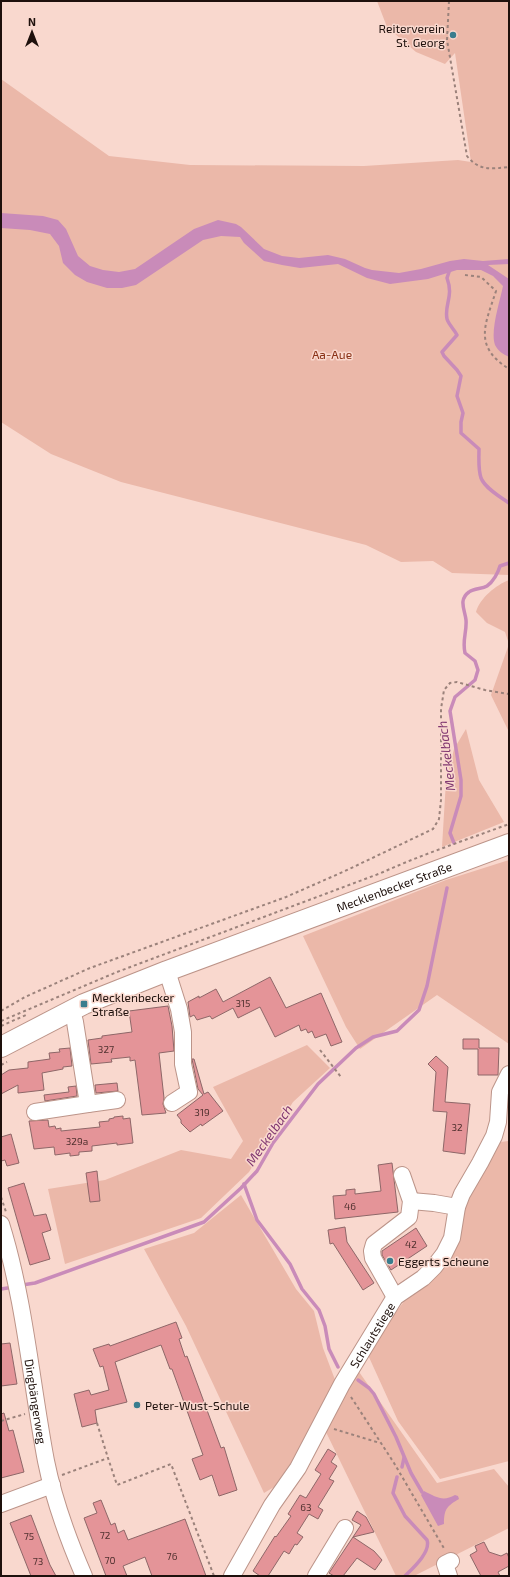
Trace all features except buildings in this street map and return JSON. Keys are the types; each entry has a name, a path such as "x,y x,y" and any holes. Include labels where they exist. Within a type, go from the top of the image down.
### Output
{"main road":[{"name":"Mecklenbecker Straße","path":"1,1047 72,1010 167,971 509,844"}],"street":[{"path":"167,971 179,1009 183,1032 183,1064 189,1092 172,1103"},
{"path":"72,1010 76,1022 88,1104"},
{"name":"Schlautstiege","path":"232,1576 272,1505 298,1468 342,1384 395,1297 423,1278 444,1254 452,1238 457,1207 462,1194 494,1136 498,1122 500,1092 509,1074"},
{"path":"34,1112 116,1100"},
{"path":"395,1297 373,1258 372,1251 374,1244 409,1216 411,1201 402,1175"},
{"path":"411,1201 457,1207"},
{"name":"Dingbängerweg","path":"1,1224 19,1295 46,1462 55,1480 69,1539 84,1576"},
{"path":"1,1504 55,1480"},
{"path":"316,1576 345,1528"}],"path":[{"path":"449,1 447,40 467,156 471,162 480,168 509,167"},
{"path":"465,275 481,277 496,291 486,321 484,336 486,347 496,360 509,369"},
{"path":"1,1011 25,997 90,968 286,897 433,829 439,819 441,800 441,709 444,690 450,683 457,682 485,690 509,694"},
{"path":"1,1021 117,972 381,872 416,857 445,848 509,824"},
{"path":"320,1050 341,1077"},
{"path":"342,1384 381,1443 422,1510 450,1568"},
{"path":"1,1420 38,1412"},
{"path":"97,1423 117,1485 171,1464 214,1576"},
{"path":"321,1425 381,1443"},
{"path":"55,1480 108,1458"}],"green space":[{"name":"Aa-Aue","path":"377,1 509,1 509,575 452,573 433,561 401,562 366,545 121,482 51,454 1,422 1,79 109,156 190,165 364,166 458,160 471,162 455,53 445,64 416,52 387,27"},
{"path":"509,580 509,644 505,632 487,623 476,612 481,602 489,593 499,585"},
{"path":"509,644 509,732 491,695"},
{"path":"466,729 479,780 504,822 442,847 446,781 454,749"},
{"path":"509,860 509,1044 437,995 360,1049 346,1027 303,936 446,880"},
{"path":"307,1045 330,1068 293,1102 249,1172 201,1218 65,1264 48,1189 105,1180 181,1150 231,1159 243,1141 213,1087"},
{"path":"508,1141 509,1461 440,1479 398,1421 368,1355 388,1323 405,1300 426,1285 442,1270 455,1248 465,1209 473,1191 495,1149 501,1142"},
{"path":"241,1195 296,1289 314,1311 323,1348 337,1385 319,1423 274,1487 264,1493 186,1326 144,1249 194,1233"},
{"path":"357,1369 437,1483 494,1469 509,1487 509,1528 414,1576 396,1576 325,1430"}],"shaded area":[{"path":"1,213 43,216 58,220 66,229 78,256 90,266 103,270 119,272 135,269 194,229 218,220 236,224 264,249 282,256 299,258 328,255 345,259 372,270 399,273 464,259 483,261 509,259 509,264 488,265 509,279 509,357 498,349 495,345 494,339 495,324 503,286 493,276 481,270 457,270 428,279 390,284 367,278 338,264 300,268 264,261 244,243 240,237 221,236 203,240 136,285 122,288 107,288 87,282 75,275 63,263 59,246 50,234 30,230 1,228"},
{"path":"424,1491 440,1498 447,1498 455,1495 458,1496 459,1499 447,1508 444,1524 438,1526 421,1495"}],"waterway":[{"name":"Meckelbach","path":"450,269 447,278 450,290 446,314 448,321 457,335 442,352 461,376 457,396 463,413 461,433 479,449 479,471 483,482 493,492 509,503"},
{"name":"Meckelbach","path":"454,843 450,833 461,796 461,780 450,711 455,697 475,680 478,670 475,661 465,653 464,644 466,620 463,602 464,598 469,592 487,586 495,577 500,566 509,563"},
{"name":"Meckelbach","path":"22,1285 35,1283 204,1222 241,1188 257,1171 273,1143 318,1084 356,1048 373,1037 397,1031 419,1010 427,986 447,888"},
{"path":"244,1184 257,1220 290,1264 302,1289 319,1310 325,1326 329,1349 338,1367"},
{"name":"Meckelbach","path":"1,1289 14,1287"},
{"path":"358,1380 369,1388 374,1394 396,1437 411,1473 422,1492"},
{"path":"402,1467 404,1458"},
{"path":"397,1477 393,1493 405,1516 427,1540 428,1545 424,1555 405,1576"}],"place":[{"name":"Reiterverein St. Georg","path":"453,35"},
{"name":"Mecklenbecker Straße","path":"84,1004"},
{"name":"Eggerts Scheune","path":"390,1261"},
{"name":"Peter-Wust-Schule","path":"137,1405"}]}
